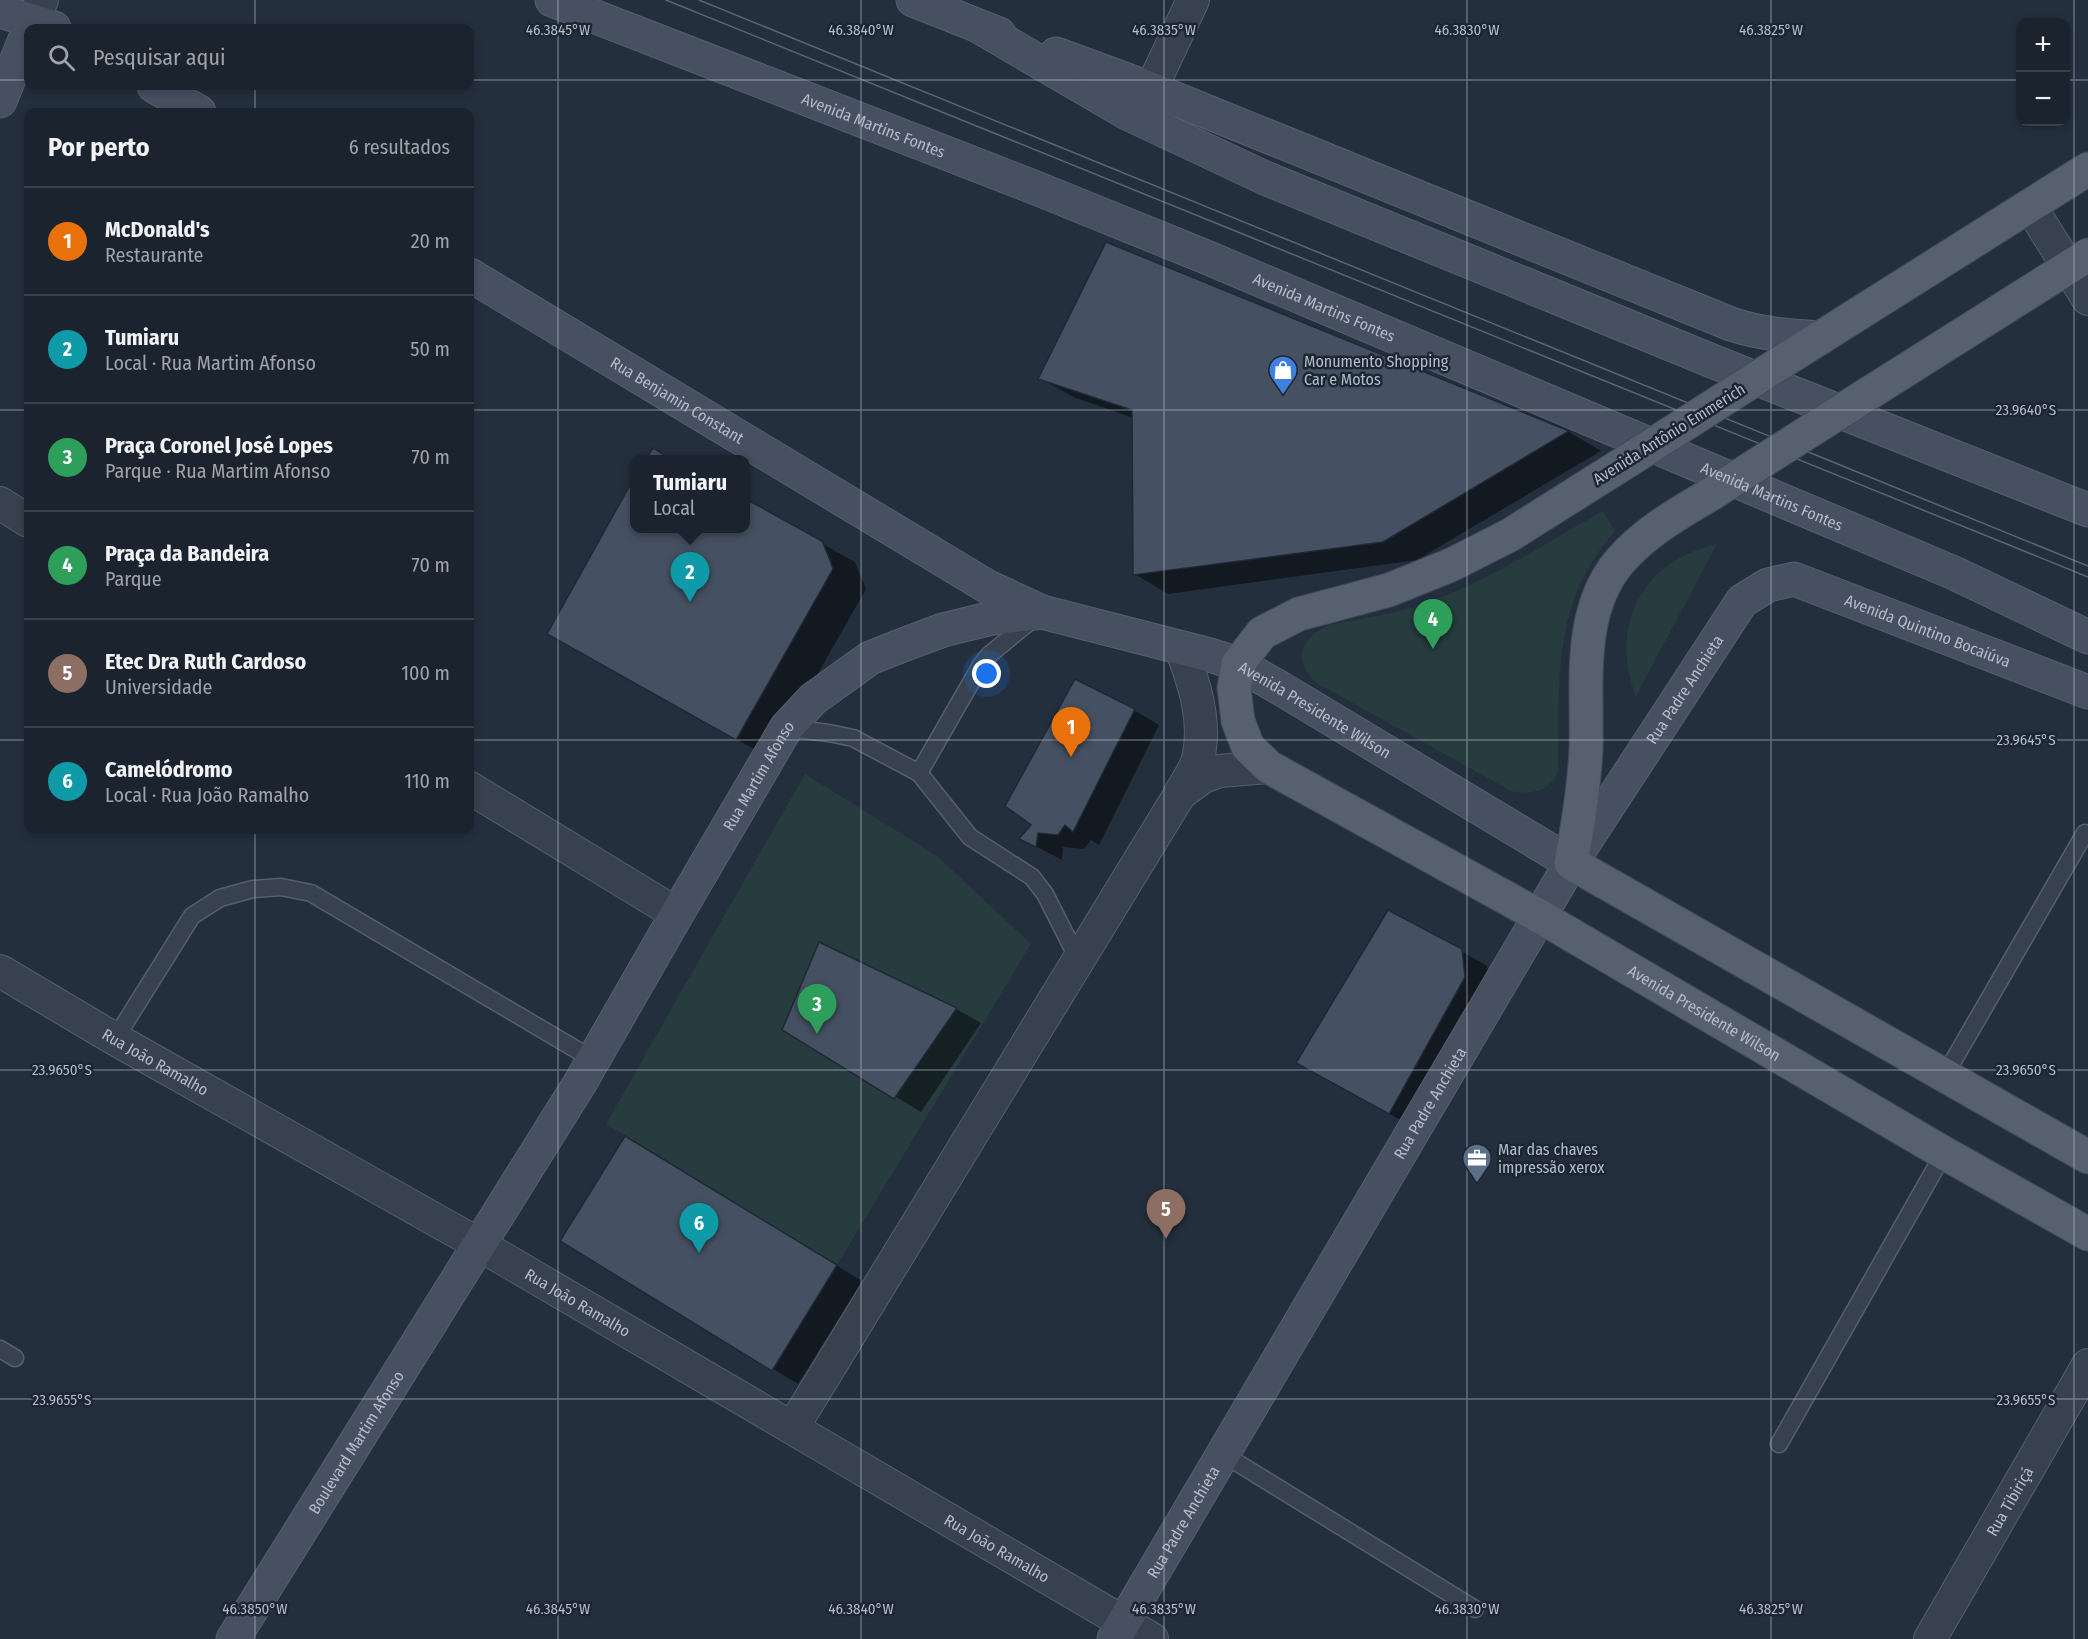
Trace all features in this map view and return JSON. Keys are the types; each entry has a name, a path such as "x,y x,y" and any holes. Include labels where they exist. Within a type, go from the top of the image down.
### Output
{"main road":[{"name":"Avenida Martins Fontes","path":"552,0 1206,257 1954,573 2088,637"},
{"path":"913,0 1151,89 1731,324 1749,330 1784,336 1820,339"},
{"path":"0,11 38,22"},
{"path":"978,26 1127,114 1265,178 1717,363 2088,510"},
{"path":"0,101 24,51"},
{"path":"161,90 192,108"},
{"name":"Avenida Antônio Emmerich","path":"1238,664 1262,633 1299,614 1389,590 1450,566 1510,535 2088,169"},
{"path":"1571,863 1583,795 1590,625 1602,589 1619,562 1641,540 1673,517 2078,261"},
{"name":"Rua Benjamin Constant","path":"474,277 978,580 1042,612"},
{"name":"Avenida Quintino Bocaiúva","path":"1768,585 1794,579 2088,692"},
{"name":"Rua Padre Anchieta","path":"1118,1631 1571,863 1742,601 1768,585"},
{"name":"Rua Martim Afonso","path":"480,1245 594,1060 786,728 813,699 870,658 943,630 992,618 1042,612 1238,664"},
{"name":"Avenida Presidente Wilson","path":"2088,1157 1571,863 1238,664 1234,688 1238,721 1248,747 1269,767 1541,917 1944,1153 2088,1234"},
{"name":"Boulevard Martim Afonso","path":"233,1639 480,1245"}],"street":[{"path":"1151,89 1193,0"},
{"path":"2030,206 2078,261 2088,299"},
{"path":"0,503 24,518"},
{"path":"793,1427 1180,794 1198,760 1201,722 1195,686 1181,648"},
{"path":"1180,794 1203,777 1220,771 1269,767"},
{"path":"474,790 677,914"},
{"name":"Rua João Ramalho","path":"0,971 793,1427 1118,1631 1152,1639"},
{"name":"Rua Tibiriçá","path":"1930,1639 2088,1365"}],"lane":[{"path":"919,773 981,665 989,655 1042,612"},
{"path":"786,728 853,738 919,773 970,837 1032,877 1045,894 1078,959"},
{"path":"1945,1075 2085,833"},
{"path":"115,1039 192,916 220,898 253,889 281,887 311,893 594,1060"},
{"path":"1779,1444 1944,1153"},
{"path":"0,1349 15,1358"},
{"path":"1222,1454 1475,1609"}],"green space":[{"path":"1603,511 1615,531 1594,559 1579,586 1569,615 1560,674 1558,770 1551,783 1545,787 1533,792 1511,791 1315,682 1308,673 1302,657 1303,649 1311,636 1319,630 1329,625 1412,608 1447,595 1515,562"},
{"path":"1717,544 1636,696 1628,670 1626,645 1630,621 1638,600 1651,581 1669,565 1691,552"},
{"path":"805,774 937,856 1031,944 837,1265 606,1124"}],"building":[{"name":"Monumento Shopping Car e Motos","path":"1106,242 1569,431 1383,542 1133,575 1132,410 1038,379"},
{"path":"653,448 665,455 648,455"},
{"path":"630,485 630,533 750,533 750,501 822,541 833,569 736,740 547,634"},
{"path":"1075,679 1135,709 1073,832 1065,825 1058,835 1038,833 1036,847 1019,839 1031,825 1005,806"},
{"path":"1388,910 1462,949 1465,977 1389,1114 1296,1063"},
{"path":"819,942 957,1008 894,1099 782,1030"},
{"path":"625,1136 837,1265 772,1371 560,1241"}],"tram line":[{"path":"666,0 2088,577"},
{"path":"699,0 2088,566"}],"place":[{"name":"Monumento Shopping Car e Motos","path":"1283,396"},
{"name":"Tumiaru","path":"690,602"},
{"name":"Praça da Bandeira","path":"1433,649"},
{"name":"McDonald's","path":"1071,757"},
{"name":"Praça Coronel José Lopes","path":"817,1034"},
{"name":"Mar das chaves impressão xerox","path":"1477,1184"},
{"name":"Etec Dra Ruth Cardoso","path":"1166,1239"},
{"name":"Camelódromo","path":"699,1253"}]}
